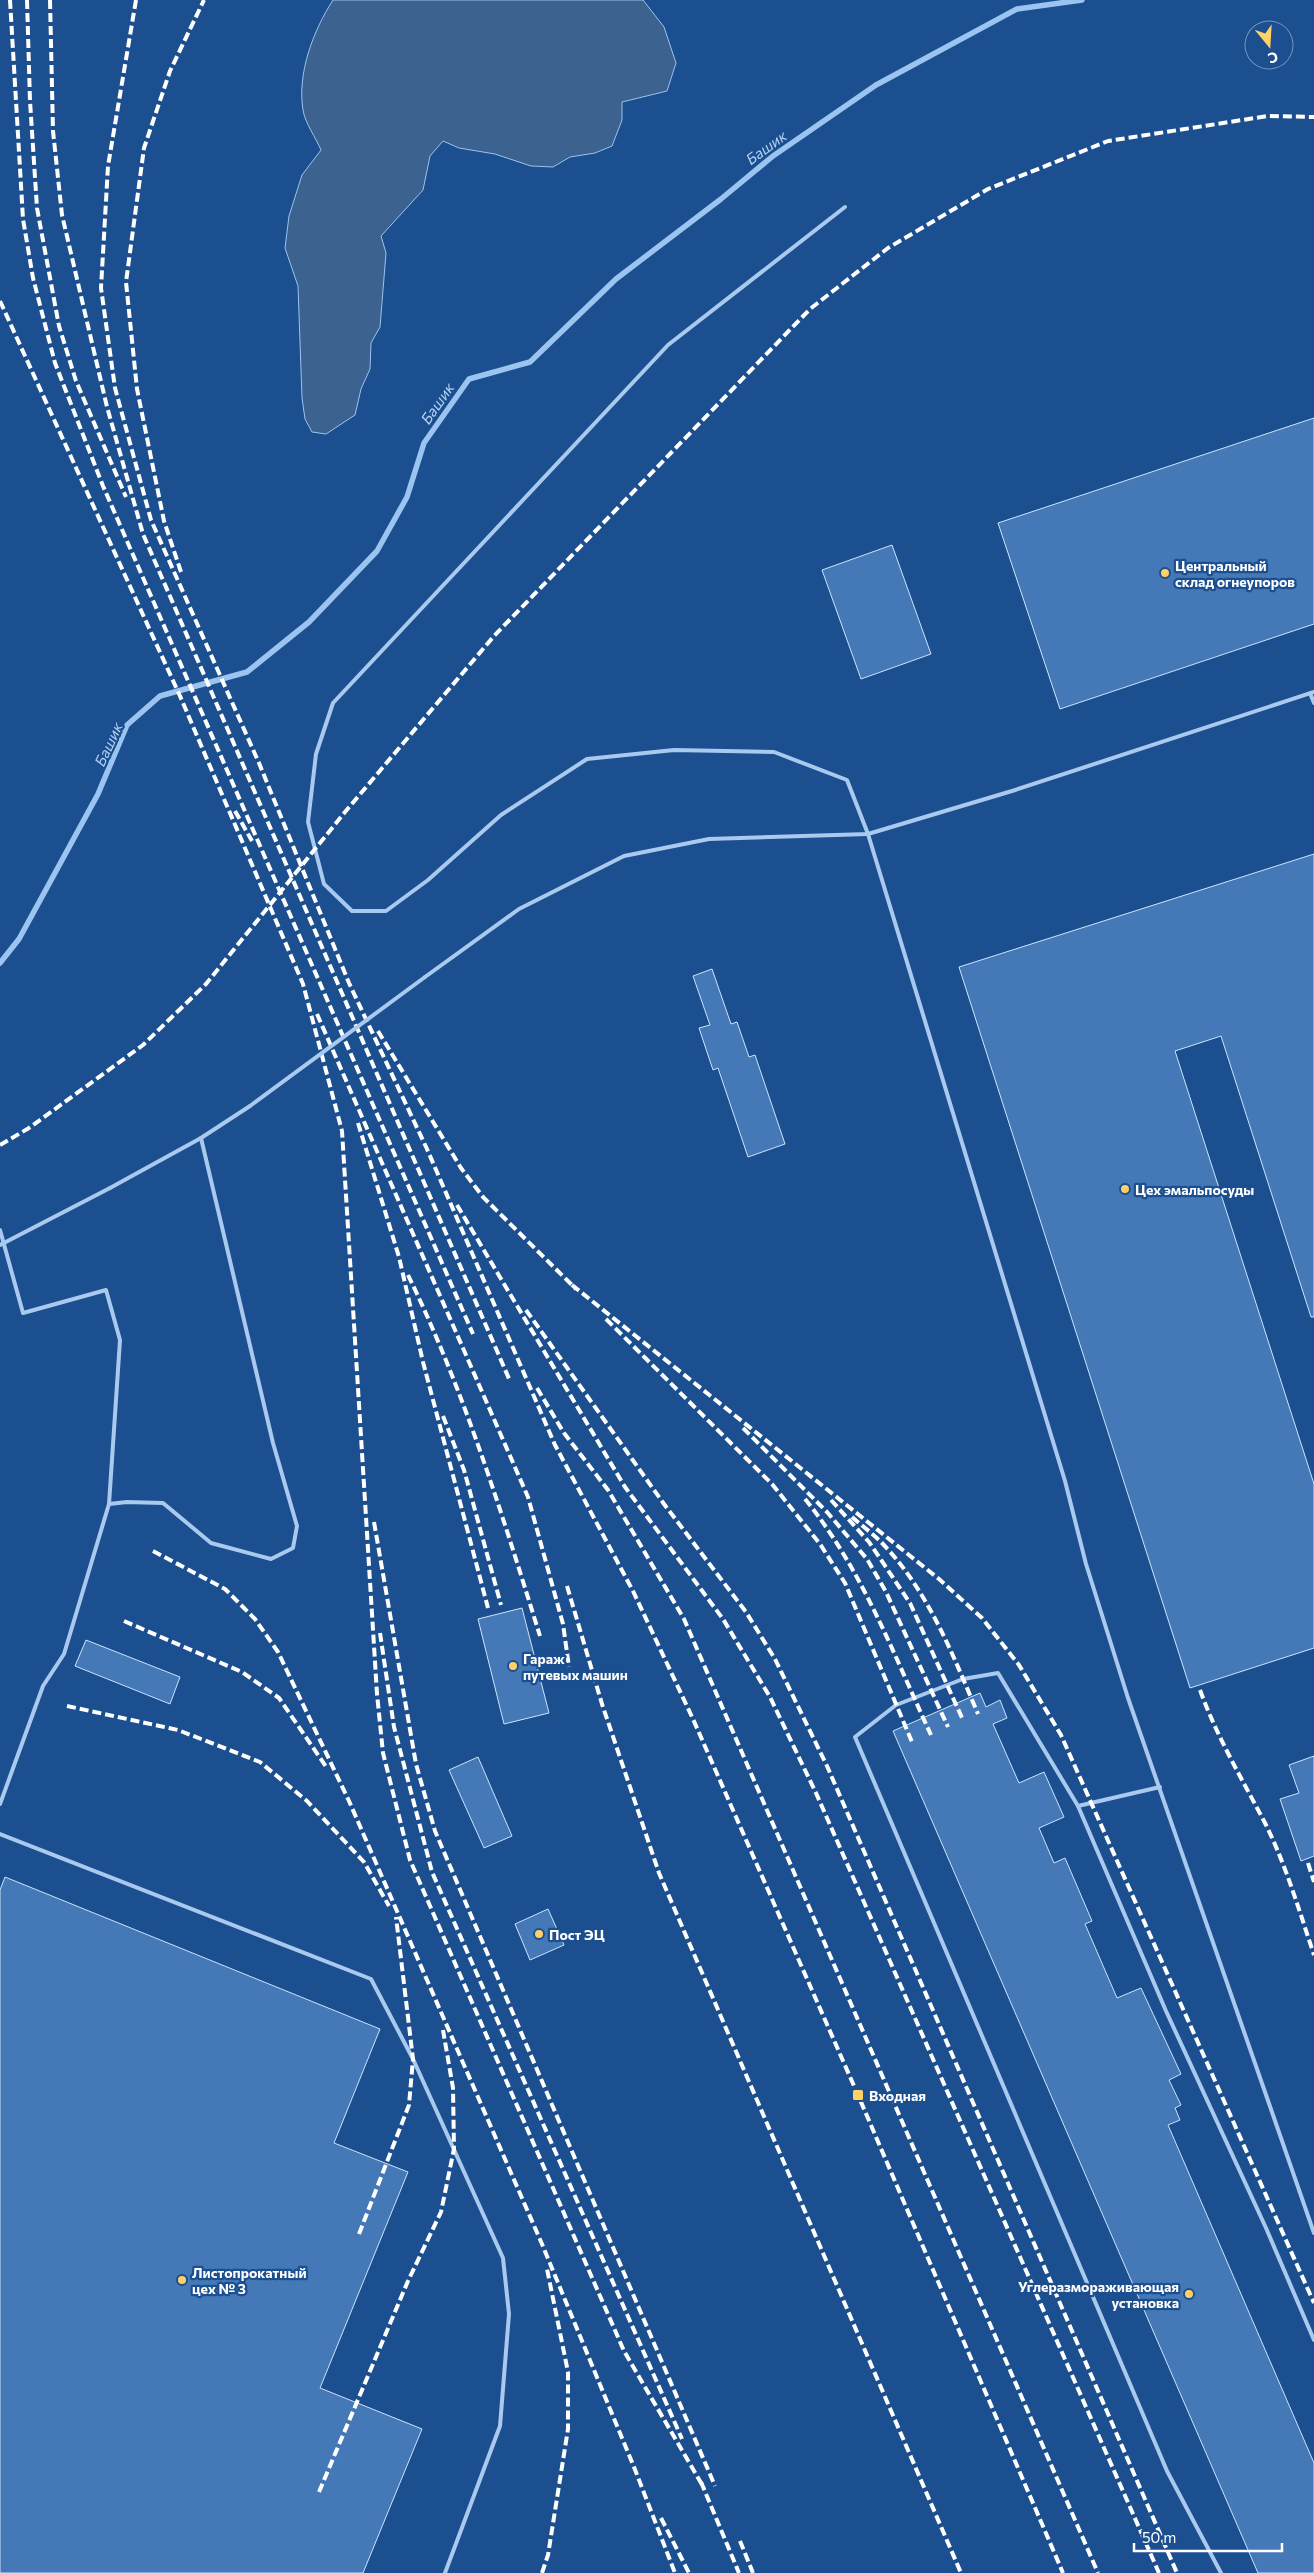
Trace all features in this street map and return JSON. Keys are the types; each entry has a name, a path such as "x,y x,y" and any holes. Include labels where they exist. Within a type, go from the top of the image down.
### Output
{"lane":[{"path":"844,207 668,345 333,703 316,754 308,822 324,884 352,911 386,911 428,880 501,815 588,760 674,750 774,752 847,780 868,834 1065,1481 1086,1564 1128,1698 1314,2233"},
{"path":"0,1245 201,1138 250,1106 519,909 624,856 708,839 868,834 1012,792 1312,692 1314,703"},
{"path":"109,1504 128,1502 163,1503 210,1543 271,1559 293,1548 297,1526 266,1414 201,1138"},
{"path":"0,1230 23,1313 106,1290 120,1340 109,1504 64,1654 43,1686 0,1804"},
{"path":"1221,2573 1167,2471 855,1737 896,1705 963,1679 998,1673 1078,1806 1166,2011 1266,2228 1314,2340"},
{"path":"1078,1806 1160,1787"},
{"path":"0,1834 371,1978 417,2068 503,2258 509,2314 500,2426 445,2573"}],"water":[{"path":"333,0 643,0 664,27 676,63 667,91 622,102 622,120 612,146 595,153 570,157 553,167 531,166 495,154 459,148 443,141 430,156 423,190 381,236 386,253 380,327 371,343 370,369 361,389 355,415 326,434 312,432 305,419 302,398 298,286 285,248 289,216 302,175 321,150 304,115 302,82 313,39"}],"building":[{"name":"Центральный склад огнеупоров","path":"1314,418 1314,624 1060,709 998,523"},
{"path":"892,545 931,654 861,679 822,570"},
{"name":"Цех эмальпосуды","path":"1314,854 1314,1317 1311,1317 1221,1036 1175,1051 1314,1484 1314,1648 1190,1688 959,967"},
{"path":"712,969 731,1024 737,1022 749,1057 755,1055 785,1144 748,1157 718,1068 713,1070 699,1028 710,1025 693,976"},
{"name":"Гараж путевых машин","path":"522,1608 549,1713 504,1724 478,1619"},
{"path":"86,1640 180,1677 170,1704 75,1666"},
{"name":"Углеразмораживающая установка","path":"980,1693 986,1707 1000,1700 1007,1718 993,1724 1019,1783 1044,1772 1064,1817 1039,1828 1054,1863 1065,1858 1092,1921 1085,1924 1117,1998 1141,1988 1181,2074 1169,2080 1181,2105 1175,2108 1180,2120 1168,2125 1314,2463 1314,2573 1258,2573 893,1731"},
{"path":"1314,1756 1314,1856 1301,1861 1280,1799 1299,1793 1289,1765"},
{"path":"478,1757 512,1836 484,1848 449,1770"},
{"name":"Листопрокатный цех № 3","path":"5,1877 380,2029 334,2143 408,2172 320,2388 422,2429 363,2573 0,2573 0,1890"},
{"name":"Поcт ЭЦ","path":"548,1909 564,1945 530,1960 515,1924"}],"waterway":[{"name":"Башик","path":"0,963 19,939 98,794 127,725 160,696 247,672 309,622 377,551 407,497 424,443 469,379 530,362 616,279 721,199 773,156 876,85 1017,9 1082,0"}],"railway":[{"path":"10,0 23,219 33,278 55,363 103,486 473,1334"},
{"path":"27,0 30,101 37,208 59,326 76,381 126,497"},
{"path":"50,0 53,131 62,215 107,407 143,534 510,1381"},
{"path":"136,0 108,166 101,288 115,388 151,520 259,763 349,983 427,1149 555,1445 633,1591 693,1719 858,2095 1063,2573"},
{"path":"181,572 164,521 137,389 126,282 144,148 170,71 204,0"},
{"path":"0,1145 29,1128 143,1045 206,984 345,812 494,636 810,309 888,248 988,189 1108,141 1268,116 1314,117"},
{"path":"0,301 180,696 303,984 342,1131 377,1694 383,1753 410,1860 624,2351 704,2488"},
{"path":"235,811 252,841"},
{"path":"317,1014 528,1497 563,1624 569,1667"},
{"path":"378,1031 461,1168 483,1197 576,1289"},
{"path":"358,1123 399,1257 423,1362 488,1608"},
{"path":"457,1205 625,1487 723,1619 770,1697 816,1793 1159,2573"},
{"path":"408,1275 447,1363 481,1453 540,1636"},
{"path":"572,1285 939,1579 982,1618 1019,1665 1061,1735 1314,2303"},
{"path":"526,1310 664,1504 746,1612 775,1659 827,1766 1177,2573"},
{"path":"606,1319 772,1484 820,1544 845,1583 912,1742"},
{"path":"537,1388 564,1433 608,1490 684,1619 1098,2573"},
{"path":"443,1416 464,1470 501,1605"},
{"path":"743,1428 827,1512 867,1559 886,1592 948,1727"},
{"path":"805,1499 825,1526 860,1583 931,1735"},
{"path":"831,1500 869,1542 910,1603 963,1720"},
{"path":"852,1517 881,1542 898,1561 925,1601 948,1645 978,1714"},
{"path":"374,1522 416,1764 435,1831 715,2486"},
{"path":"153,1551 225,1589 255,1619 278,1652 349,1801 542,2244 634,2467 675,2573"},
{"path":"567,1586 602,1704 659,1873 961,2573"},
{"path":"124,1621 242,1672 279,1698 327,1768"},
{"path":"380,1633 394,1727 432,1872 682,2439"},
{"path":"1200,1690 1222,1741 1273,1839 1292,1888 1314,1955"},
{"path":"67,1706 178,1730 260,1762 307,1801 364,1862 389,1906"},
{"path":"1308,1863 1314,1882"},
{"path":"359,2234 409,2105 413,2059 396,1917"},
{"path":"319,2492 408,2281 441,2212 454,2149 453,2088 443,2030"},
{"path":"542,2573 548,2555 568,2429 568,2372 547,2269"},
{"path":"701,2482 739,2573"},
{"path":"661,2518 689,2573"},
{"path":"740,2541 753,2573"}],"place":[{"name":"Центральный склад огнеупоров","path":"1165,573"},
{"name":"Цех эмальпосуды","path":"1125,1189"},
{"name":"Гараж путевых машин","path":"513,1666"},
{"name":"Поcт ЭЦ","path":"539,1934"},
{"name":"Входная","path":"858,2095"},
{"name":"Листопрокатный цех № 3","path":"182,2280"},
{"name":"Углеразмораживающая установка","path":"1189,2294"}]}
